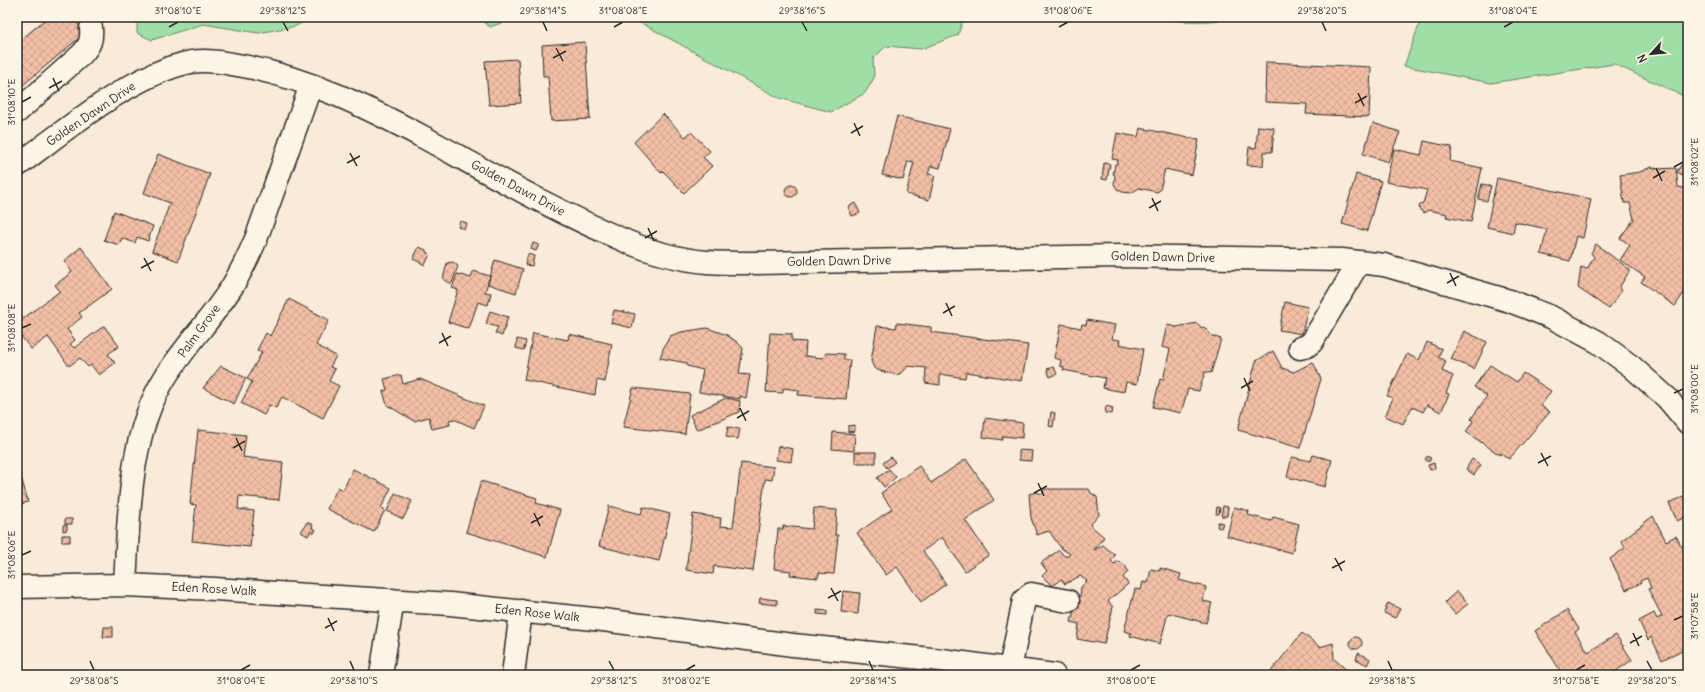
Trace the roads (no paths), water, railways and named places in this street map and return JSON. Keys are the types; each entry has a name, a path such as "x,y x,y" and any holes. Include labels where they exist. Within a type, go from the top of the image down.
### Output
{"street":[{"path":"17,112 82,54 90,45 92,38 91,28"},
{"name":"Golden Dawn Drive","path":"17,166 83,118 135,83 170,68 193,62 223,62 261,69 311,85 369,108 550,205 629,242 662,253 706,262 756,263 1119,256 1342,260 1384,265 1510,301 1551,317 1598,342 1631,366 1667,398 1688,423"},
{"name":"Palm Grove","path":"125,585 129,507 133,476 140,439 151,406 166,377 232,286 247,260 256,239 311,85"},
{"path":"1300,348 1307,346 1312,342 1359,262"},
{"name":"Eden Rose Walk","path":"17,587 125,585 393,600 521,612 1054,675"},
{"path":"1010,669 1024,600 1031,594 1068,601"},
{"path":"381,675 393,600"},
{"path":"513,675 521,612"}]}
